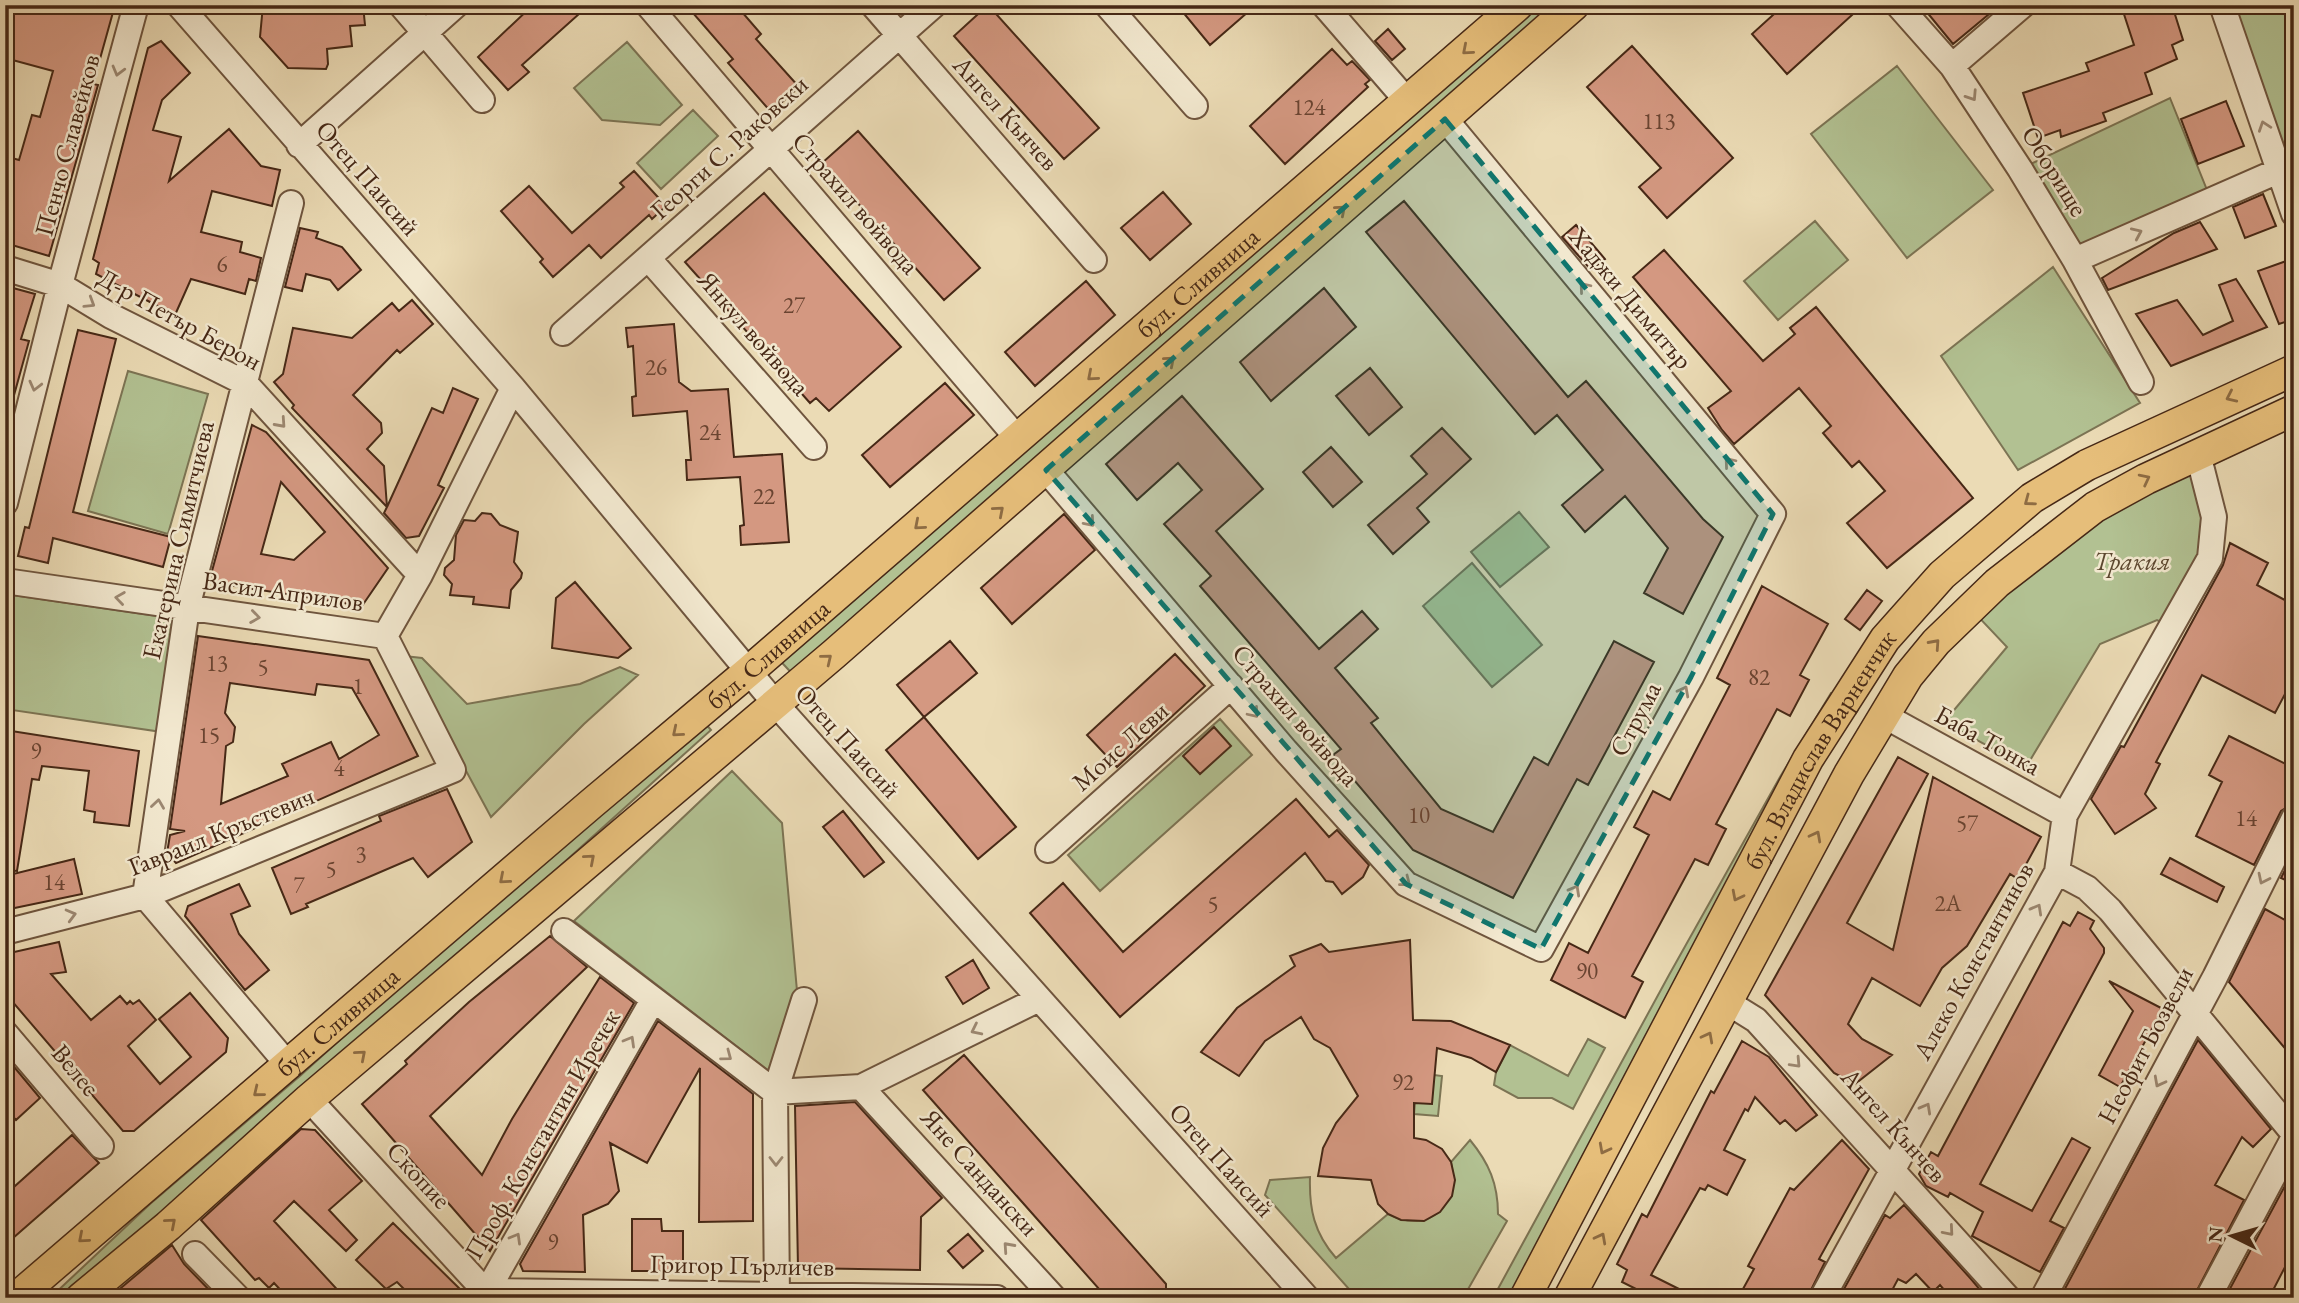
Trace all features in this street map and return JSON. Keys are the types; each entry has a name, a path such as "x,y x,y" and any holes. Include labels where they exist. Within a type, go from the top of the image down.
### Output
{"main road":[{"name":"бул. Сливница","path":"16,1298 138,1190 289,1066 748,672 1518,5"},
{"name":"бул. Сливница","path":"81,1298 168,1226 309,1099 1046,470 1574,5"},
{"name":"бул. Владислав Варненчик","path":"1525,1298 1808,758 1885,639 1942,575 2032,498 2110,454 2294,370"},
{"name":"бул. Владислав Варненчик","path":"1569,1298 1883,715 1908,676 1936,642 1997,583 2095,507 2198,454 2294,410"}],"street":[{"name":"Пенчо Славейков","path":"5,503 60,285 136,5"},
{"name":"Отец Паисий","path":"179,5 513,388 774,702 1037,1000 1307,1298"},
{"path":"401,5 482,100"},
{"path":"299,145 456,5"},
{"name":"Страхил войвода","path":"648,5 1018,439"},
{"name":"Ангел Кънчев","path":"873,5 1094,260"},
{"name":"Георги С. Раковски","path":"564,333 934,5"},
{"path":"1107,5 1195,106"},
{"path":"1324,5 1408,102"},
{"name":"Оборище","path":"1898,5 1952,66 2075,260 2141,382"},
{"path":"1952,66 2023,5"},
{"path":"2222,5 2286,167 2294,214"},
{"name":"Хаджи Димитър","path":"1444,119 1773,514"},
{"path":"2075,260 2286,167"},
{"name":"Екатерина Симитчиева","path":"145,896 187,608 291,203"},
{"name":"Янкул войвода","path":"648,258 814,447"},
{"name":"Д-р Петър Берон","path":"5,268 60,285 111,316 245,383 420,575"},
{"path":"385,636 420,575 513,388"},
{"name":"Алеко Константинов","path":"1822,1298 2057,872 2065,815 2210,558 2214,517 2198,454"},
{"name":"Страхил войвода","path":"1046,470 1231,686 1406,884 1541,949"},
{"name":"Струма","path":"1541,949 1685,689 1773,514"},
{"name":"Васил Априлов","path":"5,581 385,636"},
{"name":"Гавраил Кръстевич","path":"5,932 145,896 453,770 385,636"},
{"name":"Моис Леви","path":"1048,850 1231,686"},
{"name":"Баба Тонка","path":"1883,715 2065,815"},
{"name":"Неофит Бозвели","path":"2043,1298 2196,1012 2294,818"},
{"path":"2057,872 2087,888 2110,910 2196,1012 2294,1136 2208,1298"},
{"path":"145,896 289,1066"},
{"path":"564,931 775,1092 861,1087 1037,1000"},
{"name":"Проф. Константин Иречек","path":"484,1294 653,1000"},
{"path":"777,1296 775,1092 804,1000"},
{"name":"Ангел Кънчев","path":"1727,1002 1756,1020 1893,1167 2008,1298"},
{"name":"Велес","path":"5,1033 100,1146"},
{"name":"Яне Сандански","path":"861,1087 1054,1298"},
{"name":"Скопие","path":"309,1099 484,1294"},
{"path":"195,1254 238,1298"},
{"name":"Григор Пърличев","path":"484,1294 997,1298"}],"highlighted area":[{"path":"1445,119 1773,514 1691,677 1541,949 1406,884 1046,470"}],"green space":[{"path":"1517,5 1573,5 799,681 772,652"},
{"path":"2222,5 2284,5 2294,33 2294,164 2279,170"},
{"path":"627,42 682,105 660,125 602,120 574,88"},
{"path":"1897,66 1993,190 1907,258 1811,134"},
{"path":"2170,98 2211,200 2075,260 2020,169"},
{"path":"693,110 718,136 661,189 637,163"},
{"path":"1815,221 1848,260 1778,320 1744,281"},
{"path":"2053,267 2140,403 2018,470 1941,356"},
{"path":"128,371 208,394 168,534 88,511"},
{"name":"Тракия","path":"2198,454 2214,517 2171,627 2157,620 2100,644 2026,767 1944,722 2007,647 1970,608"},
{"path":"1519,512 1549,547 1500,587 1471,552"},
{"path":"1472,563 1542,645 1492,687 1423,606"},
{"path":"5,594 178,619 162,732 5,709"},
{"path":"404,656 422,658 467,704 580,684 620,667 638,675 584,724 491,817"},
{"path":"1831,693 1838,694 1517,1298 1493,1298 1669,975 1780,777"},
{"path":"698,715 711,730 460,956 66,1298 50,1298 150,1204 300,1076"},
{"path":"1220,719 1252,755 1100,891 1068,855"},
{"path":"732,771 782,823 797,991 770,1072 574,921"},
{"path":"1588,1039 1605,1048 1573,1109 1552,1098 1518,1098 1494,1085 1496,1072 1510,1045 1568,1076"},
{"path":"1434,1075 1442,1076 1438,1116 1414,1114 1415,1103"},
{"path":"1470,1140 1491,1174 1498,1214 1507,1221 1463,1298 1357,1298 1265,1195 1270,1180 1310,1177 1314,1220 1336,1258 1388,1214 1403,1220 1417,1221 1439,1212 1451,1191 1451,1162"}],"building":[{"path":"5,5 115,5 93,84 98,85 49,256 5,243 5,156 19,160 32,115 40,117 53,71 5,58"},
{"path":"263,5 363,5 365,25 350,26 352,46 327,49 326,69 288,68 260,37"},
{"path":"533,5 589,5 522,65 529,72 508,90 478,57"},
{"path":"686,5 736,5 761,34 756,39 799,87 771,112 728,63 733,59"},
{"path":"988,5 1099,128 1064,159 954,36"},
{"path":"1177,5 1256,5 1210,45"},
{"path":"1784,5 1863,5 1787,74 1752,34"},
{"path":"1921,5 2000,5 1953,44"},
{"path":"2121,5 2172,5 2183,40 2172,45 2177,59 2145,73 2152,94 2103,113 2106,121 2061,137 2060,130 2038,138 2023,93 2089,71 2086,63 2134,45"},
{"path":"1388,29 1405,49 1392,60 1375,41"},
{"path":"161,41 190,73 162,100 153,130 181,137 169,181 229,129 261,166 280,170 272,206 212,191 201,232 242,242 240,252 261,258 256,281 249,279 245,294 191,279 175,315 96,274 99,263 93,259 148,48"},
{"path":"1632,46 1733,158 1667,218 1639,187 1661,168 1587,87"},
{"path":"1332,49 1347,65 1352,61 1370,80 1365,84 1368,87 1285,164 1250,126"},
{"path":"2226,101 2244,146 2198,164 2181,119"},
{"path":"858,131 980,268 944,300 822,163"},
{"path":"634,171 666,206 652,219 649,215 601,258 589,245 553,277 540,262 543,259 501,211 529,186 572,233 624,187 620,183"},
{"path":"1163,192 1191,224 1150,260 1121,228"},
{"path":"764,193 901,347 829,411 816,398 810,403 685,262"},
{"path":"2263,194 2276,226 2245,238 2233,207"},
{"path":"1404,201 1568,397 1586,381 1703,519 1723,537 1683,614 1644,593 1668,548 1625,496 1585,532 1562,505 1603,470 1557,415 1535,434 1366,232"},
{"path":"2200,222 2217,249 2108,290 2102,278 2174,233"},
{"path":"1576,225 1605,259 1591,270 1562,237"},
{"path":"300,228 318,232 316,238 342,247 361,270 338,290 330,280 306,274 302,291 285,287"},
{"path":"1664,250 1763,361 1795,334 1790,328 1816,307 1973,498 1887,568 1847,523 1885,491 1859,461 1852,467 1823,433 1831,426 1799,388 1734,444 1722,430 1708,408 1731,391 1633,277"},
{"path":"2289,260 2294,273 2294,319 2279,324 2258,271"},
{"path":"2236,279 2267,327 2171,366 2136,314 2177,300 2203,335 2233,321 2219,285"},
{"path":"1086,281 1115,315 1035,386 1005,352"},
{"path":"13,288 35,294 21,339 29,341 11,406 5,405 5,300 9,301"},
{"path":"1324,288 1356,327 1271,401 1240,362"},
{"path":"412,300 433,324 400,353 397,350 353,395 381,423 382,433 367,449 384,466 387,507 292,408 294,405 274,382 283,374 293,328 352,338 392,303 399,311"},
{"path":"674,324 679,382 691,391 728,389 734,457 782,454 789,542 741,545 740,526 744,525 740,477 687,480 686,460 691,460 687,411 633,416 632,397 636,396 633,346 628,347 626,328"},
{"path":"78,330 116,339 73,512 171,537 163,567 53,538 48,563 18,556 25,527 29,528"},
{"path":"1370,368 1402,407 1369,435 1336,396"},
{"path":"945,383 974,415 890,487 862,455"},
{"path":"453,388 478,399 438,485 444,488 419,536 406,538 384,513 432,408 443,413"},
{"path":"1182,396 1263,489 1216,531 1319,649 1362,611 1378,629 1335,668 1378,718 1371,723 1441,809 1493,832 1534,757 1548,765 1614,641 1654,662 1588,785 1577,779 1513,898 1413,850 1333,755 1341,749 1200,586 1211,576 1164,524 1202,490 1178,463 1137,500 1106,464"},
{"path":"252,425 266,432 388,568 362,606 209,582","holes":["281,482 325,532 294,560 261,554"]},
{"path":"1442,428 1471,459 1417,508 1429,522 1393,554 1368,525 1427,474 1411,456"},
{"path":"1331,447 1362,482 1333,507 1303,472"},
{"path":"482,513 491,514 500,525 518,532 514,562 522,573 511,590 509,608 473,604 474,597 450,595 452,584 444,575 445,568 454,560 456,535 464,520 475,521"},
{"path":"1064,514 1095,550 1012,624 981,588"},
{"path":"2230,543 2268,563 2257,585 2294,605 2294,677 2275,713 2202,675 2156,762 2160,764 2145,794 2156,808 2115,834 2091,799 2121,746 2124,747 2223,565"},
{"path":"575,582 631,648 618,658 552,648 556,598"},
{"path":"1762,586 1828,624 1800,675 1809,680 1790,716 1777,709 1716,824 1726,829 1708,865 1695,859 1632,976 1643,982 1625,1018 1551,980 1569,943 1588,953 1649,835 1634,827 1653,791 1670,800 1730,685 1717,678"},
{"path":"1867,590 1882,601 1860,630 1845,619"},
{"path":"198,636 369,660 418,756 176,863 167,853 170,835 185,831 170,829","holes":["230,683 315,695 317,684 352,688 379,735 339,759 331,742 282,764 288,776 221,804 226,746 233,742 235,727 225,713"]},
{"path":"950,641 977,673 924,717 897,685"},
{"path":"1175,654 1205,686 1117,767 1087,735"},
{"path":"924,717 1016,827 978,859 886,750"},
{"path":"1214,727 1231,746 1200,774 1183,756"},
{"path":"5,730 139,751 129,826 94,822 95,812 84,810 89,771 42,766 39,780 32,779 17,871 5,870"},
{"path":"2229,736 2294,768 2294,803 2281,811 2254,865 2196,836 2222,782 2209,775"},
{"path":"1898,757 1928,774 1847,923 1893,950 1933,777 2041,837 2018,879 2010,874 1967,946 1942,968 1920,1006 1872,978 1848,1024 1862,1039 1892,1055 1855,1084 1834,1073 1765,995"},
{"path":"447,789 472,842 428,877 413,858 306,904 308,907 291,914 272,868 381,821 379,816"},
{"path":"1296,799 1329,837 1337,830 1369,865 1363,877 1342,894 1333,882 1326,881 1305,853 1120,1017 1030,913 1063,883 1123,952"},
{"path":"843,811 884,862 864,877 823,827"},
{"path":"2294,852 2294,884 2281,878"},
{"path":"2170,858 2224,887 2217,902 2161,874"},
{"path":"74,859 82,894 5,910 5,876"},
{"path":"239,884 250,906 231,914 239,934 269,970 245,990 185,916 188,906"},
{"path":"2265,909 2294,925 2294,1059 2229,982"},
{"path":"2078,912 2094,921 2090,929 2104,948 2104,953 1980,1184 2032,1211 2072,1138 2090,1148 2050,1221 2064,1228 2040,1272 1972,1236 1983,1212 1950,1193 1948,1197 1926,1186 1919,1174 1931,1152 1938,1156 2063,922 2070,926"},
{"path":"550,936 587,967 430,1116 482,1175 512,1119 600,977 634,1003 490,1251 362,1104 469,1002"},
{"path":"1410,940 1413,1020 1451,1021 1510,1045 1496,1072 1471,1058 1437,1048 1432,1104 1414,1103 1414,1138 1426,1140 1442,1149 1451,1162 1455,1180 1452,1196 1440,1212 1424,1221 1401,1220 1388,1214 1378,1204 1371,1180 1318,1176 1323,1148 1336,1123 1358,1096 1330,1048 1314,1039 1301,1017 1265,1041 1239,1076 1201,1052 1237,1008 1295,966 1290,956 1321,944 1329,952"},
{"path":"59,942 66,972 51,974 91,1020 120,996 127,1004 139,1000 156,1020 128,1046 160,1084 191,1057 159,1019 190,993 228,1038 226,1052 134,1131 123,1131 5,993 5,954"},
{"path":"973,960 989,988 963,1004 946,977"},
{"path":"2109,981 2163,1009 2120,1087 2099,1075 2133,1011"},
{"path":"658,1021 753,1094 753,1221 699,1222 700,1068 647,1163 610,1143 619,1191 608,1204 583,1215 585,1272 523,1271 520,1264"},
{"path":"2198,1040 2271,1129 2253,1147 2242,1137 2215,1185 2244,1200 2193,1298 2060,1298"},
{"path":"1742,1041 1769,1057 1817,1115 1796,1131 1785,1120 1780,1124 1755,1097 1748,1111 1745,1109 1724,1150 1745,1160 1727,1195 1708,1185 1705,1190 1700,1188 1651,1275 1697,1298 1654,1298 1622,1282 1627,1270 1617,1264 1642,1214 1647,1217 1711,1091 1714,1093"},
{"path":"964,1055 1166,1284 1166,1298 1107,1298 923,1090"},
{"path":"5,1056 40,1098 16,1120 5,1108"},
{"path":"855,1102 942,1198 921,1217 920,1270 798,1268 795,1106"},
{"path":"301,1129 315,1130 362,1181 329,1210 357,1240 346,1251 294,1201 274,1221 345,1298 288,1298 274,1283 269,1288 259,1278 255,1280 201,1220"},
{"path":"72,1135 99,1163 5,1245 5,1195"},
{"path":"1842,1140 1869,1169 1819,1259 1825,1262 1807,1298 1738,1298 1754,1269 1748,1266 1790,1188 1794,1190"},
{"path":"2294,1169 2294,1272 2285,1267 2269,1298 2225,1298"},
{"path":"1904,1205 1987,1298 1951,1298 1940,1285 1933,1292 1916,1274 1906,1283 1898,1279 1888,1298 1839,1298 1885,1215 1890,1218"},
{"path":"632,1219 661,1219 662,1231 683,1231 683,1271 632,1271"},
{"path":"393,1223 468,1298 413,1298 397,1282 386,1289 356,1260"},
{"path":"968,1234 983,1251 963,1268 948,1251"},
{"path":"172,1245 184,1264 217,1298 109,1298"}]}
